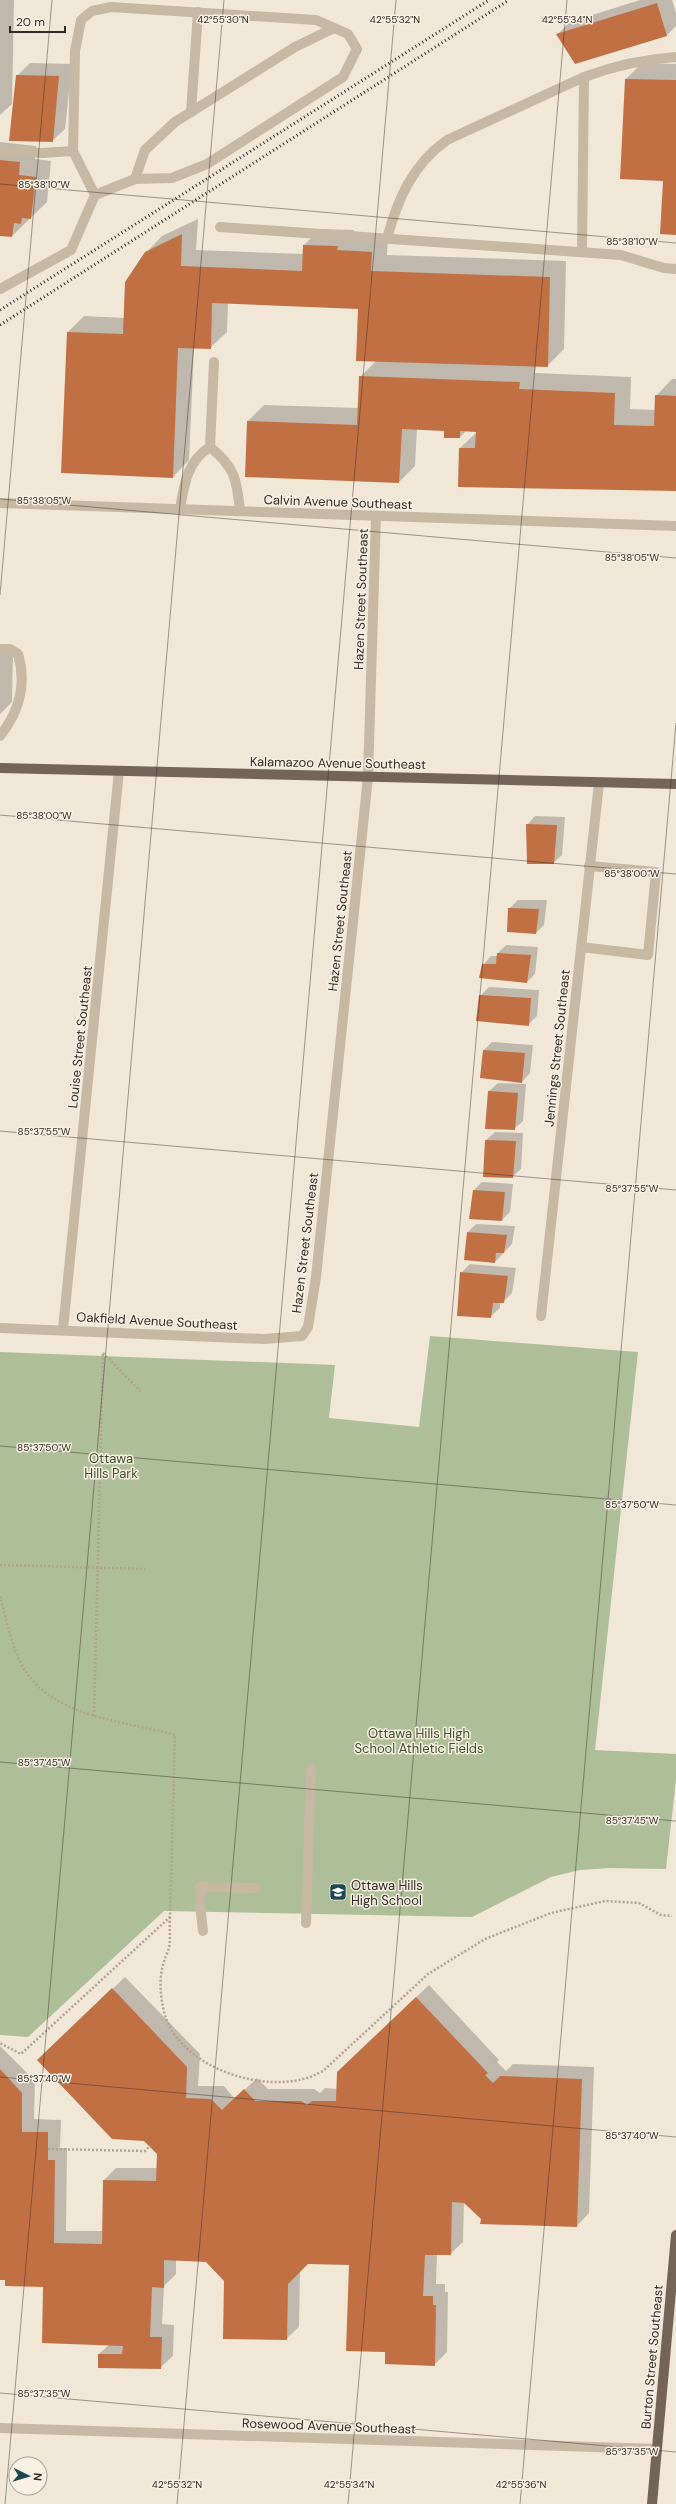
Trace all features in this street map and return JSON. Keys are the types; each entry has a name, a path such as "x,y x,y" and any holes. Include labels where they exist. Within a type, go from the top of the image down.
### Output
{"main road":[{"name":"Kalamazoo Avenue Southeast","path":"0,768 676,784"},
{"name":"Burton Street Southeast","path":"652,2504 676,2235"}],"street":[{"path":"0,288 71,250 95,194 135,179 172,178 207,164 343,77 357,49 348,34 316,20 111,7 92,11 80,20 75,51 73,151 95,194"},
{"path":"191,112 198,12"},
{"path":"135,179 145,150 175,122 295,47 334,28"},
{"path":"387,238 395,210 409,179 432,151 447,140 584,77 613,66 676,57"},
{"path":"582,252 584,77"},
{"path":"0,151 42,153 73,151"},
{"path":"220,227 621,255 664,268 676,269"},
{"path":"214,362 210,447 232,468 238,483 240,511"},
{"path":"180,509 184,485 190,468 201,452 210,447"},
{"name":"Calvin Avenue Southeast","path":"0,503 676,526"},
{"name":"Hazen Street Southeast","path":"308,1327 316,1277 368,777 376,516"},
{"path":"0,649 10,649 18,654 22,669 18,709 0,736"},
{"name":"Louise Street Southeast","path":"63,1329 119,771"},
{"name":"Jennings Street Southeast","path":"541,1316 598,783"},
{"path":"581,947 648,955 656,872 589,866"},
{"name":"Oakfield Avenue Southeast","path":"0,1328 63,1329 264,1338 302,1336 308,1327"},
{"path":"306,1923 311,1769"},
{"path":"203,1931 200,1888 256,1888"},
{"name":"Rosewood Avenue Southeast","path":"0,2428 657,2449"}],"path":[{"path":"94,1716 103,1353 142,1393"},
{"path":"0,1565 146,1569"},
{"path":"0,1596 16,1653 41,1689 62,1705 80,1713 175,1735 169,1948 162,1970 160,1994 163,2009 176,2037 194,2056 211,2066 259,2080 274,2082 304,2079 323,2071 428,1974 485,1939 505,1933 525,1922 551,1913 605,1901 639,1903 661,1915 672,1916"},
{"path":"0,2043 21,2054 170,1917"},
{"path":"48,2149 145,2152 150,2146"}],"green space":[{"name":"Ottawa Hills High School Athletic Fields","path":"430,1336 638,1352 595,1750 676,1754 676,1779 666,1869 609,1868 580,1870 551,1877 472,1917 164,1911 28,2037 0,2035 0,1352 335,1365 329,1418 419,1427"}],"building":[{"path":"657,3 667,36 575,64 556,34"},
{"path":"16,75 59,76 53,142 9,141"},
{"path":"625,79 676,80 676,235 660,234 663,181 620,179"},
{"path":"0,160 20,162 19,175 36,177 31,219 22,218 21,224 14,223 12,237 0,236"},
{"path":"182,234 181,266 302,271 303,245 338,246 337,250 372,252 371,271 550,277 548,367 356,361 358,309 212,303 211,349 178,348 173,478 61,473 67,332 123,334 125,282 145,252"},
{"path":"359,376 520,382 519,389 615,393 614,425 654,426 655,395 676,396 676,491 458,487 459,448 475,448 476,432 460,431 460,438 444,438 444,431 402,429 399,483 245,477 247,421 357,425"},
{"path":"526,824 557,825 554,864 527,864"},
{"path":"508,908 539,909 536,934 507,932"},
{"path":"497,953 531,955 527,983 479,978 482,964 496,964"},
{"path":"479,995 531,998 529,1026 476,1021"},
{"path":"483,1050 525,1053 522,1083 480,1078"},
{"path":"488,1091 518,1093 515,1130 485,1129"},
{"path":"485,1140 516,1141 513,1178 483,1177"},
{"path":"473,1190 505,1192 502,1221 469,1219"},
{"path":"467,1232 507,1235 504,1253 496,1253 495,1263 464,1260"},
{"path":"460,1272 508,1276 504,1303 493,1303 491,1318 457,1316"},
{"path":"112,1988 187,2067 186,2098 211,2099 222,2110 244,2089 255,2101 301,2101 307,2105 312,2101 336,2101 337,2072 416,1997 488,2073 485,2075 493,2083 500,2076 582,2079 577,2227 480,2224 481,2219 464,2203 452,2202 451,2255 425,2255 423,2296 433,2296 433,2305 436,2305 435,2366 385,2364 385,2352 346,2351 349,2265 308,2264 288,2284 287,2340 223,2339 224,2281 206,2262 164,2260 164,2288 152,2287 150,2337 162,2337 161,2369 98,2368 98,2354 122,2354 123,2346 42,2343 43,2287 5,2286 5,2280 0,2280 0,2069 22,2093 22,2132 48,2132 48,2160 55,2160 54,2243 102,2244 103,2180 156,2181 157,2154 144,2141 112,2139 37,2060"}],"railway":[{"path":"0,310 489,0"},
{"path":"0,325 509,0"}],"place":[{"name":"Ottawa Hills High School","path":"338,1892"}],"park label":[{"name":"Ottawa Hills Park","path":"111,1466"}]}
